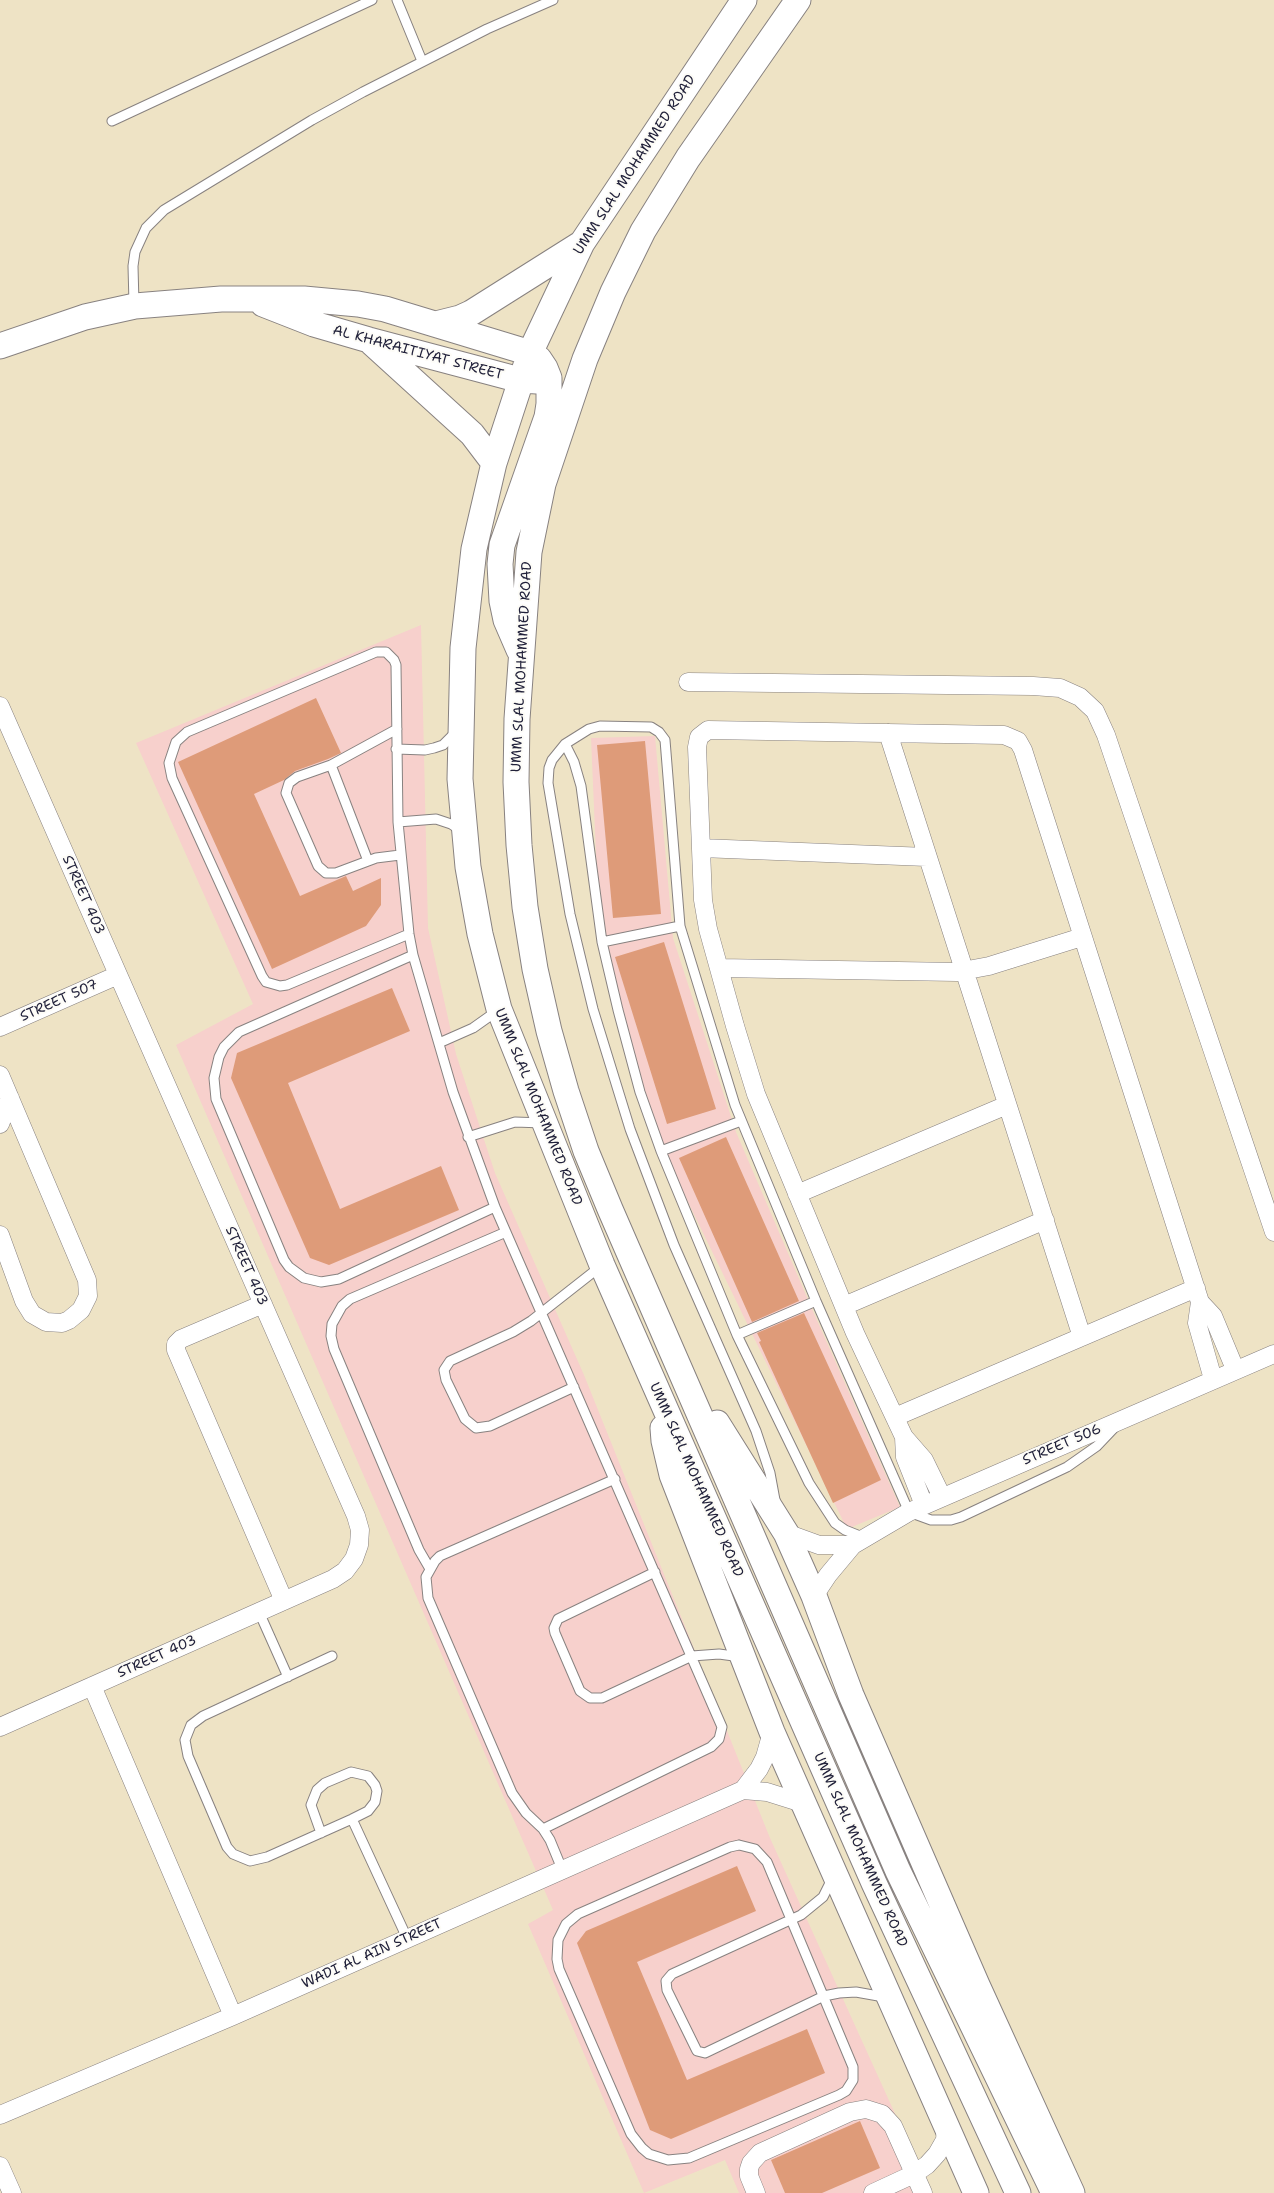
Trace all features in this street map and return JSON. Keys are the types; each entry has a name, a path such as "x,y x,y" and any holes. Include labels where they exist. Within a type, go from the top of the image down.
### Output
{"street":[{"name":"UMM SLAL MOHAMMED ROAD","path":"744,0 582,243 530,353 520,380 494,463 480,517 469,582 463,648 461,724 460,779 464,833 473,901 499,1009 543,1123 602,1265 874,1883 1018,2193"},
{"name":"UMM SLAL MOHAMMED ROAD","path":"798,0 660,202 628,261 585,359 543,484 529,552 521,654 517,746 519,845 525,907 549,1031 566,1092 586,1151 898,1871 1054,2193"},
{"path":"436,324 471,313 582,243"},
{"name":"AL KHARAITIYAT STREET","path":"1,342 85,317 135,306 190,300 304,299 358,304 385,309 530,353"},
{"name":"AL KHARAITIYAT STREET","path":"251,300 314,324 520,380 549,378 585,359"},
{"path":"369,340 472,434 494,463"},
{"path":"521,654 512,638 502,602 500,564 502,545 547,417 549,404 549,378 539,359 530,353"},
{"path":"688,682 1033,686 1060,688 1080,696 1095,711 1106,735 1274,1232"},
{"name":"STREET 403","path":"0,706 356,1516 360,1530 359,1545 354,1559 345,1571 333,1579 0,1727"},
{"path":"942,1497 921,1455 904,1437 844,1306 756,1094 708,929 703,900 697,747 703,733 714,730 1004,735 1018,741 1023,750 1198,1295 1213,1316 1235,1369"},
{"path":"888,733 1082,1336"},
{"path":"701,848 927,857"},
{"path":"719,968 966,971 989,966 1082,937"},
{"name":"STREET 507","path":"0,1027 118,975"},
{"path":"0,1075 87,1280 88,1296 81,1310 69,1320 62,1322 46,1322 32,1314 24,1301 0,1235"},
{"path":"0,1124 10,1098"},
{"path":"797,1194 1008,1105"},
{"path":"844,1306 1045,1220"},
{"path":"895,1417 1082,1336 1198,1295"},
{"path":"1198,1295 1196,1323 1213,1379"},
{"path":"263,1304 181,1339 176,1344 284,1601"},
{"name":"STREET 506","path":"814,1596 828,1575 859,1542 917,1508 1235,1369 1274,1354"},
{"path":"690,1393 716,1422 781,1525 814,1596 851,1695 977,1985 1072,2193"},
{"path":"663,1405 664,1441 672,1475 772,1732 976,2193"},
{"path":"904,1437 905,1457 917,1508"},
{"path":"781,1525 819,1545 859,1542"},
{"path":"92,1686 233,2016"},
{"name":"WADI AL AIN STREET","path":"0,2115 233,2016 743,1790 752,1780 765,1758 772,1732"},
{"path":"743,1790 779,1795 802,1803"},
{"path":"756,2193 749,2169 751,2163 760,2152 858,2110 874,2110 888,2119 893,2126 923,2193"},
{"path":"873,2193 914,2174 927,2165 937,2154 945,2140 946,2127"},
{"path":"0,2166 12,2193"}],"lane":[{"path":"112,121 372,0"},
{"path":"398,0 422,62"},
{"path":"135,306 133,266 135,252 146,228 164,210 312,120 422,62 553,0"},
{"path":"409,934 287,985 280,986 266,982 172,778 169,763 176,742 187,732 381,652 391,655 396,665 396,749 400,855 413,955 439,1043 468,1137 495,1207 721,1720 722,1733 716,1743 543,1829"},
{"path":"396,749 425,750 434,748 450,739 461,724"},
{"path":"781,1525 764,1452 651,1186 610,1072 592,1009 570,914 548,783 549,768 552,760 565,744 589,729 612,725 651,726 665,740 680,926 740,1121 816,1301 917,1508 931,1520 941,1521 961,1517 1067,1467 1097,1446 1122,1419"},
{"path":"397,729 331,765 292,780 287,788 287,798 321,870 331,874 384,856 400,855"},
{"path":"565,744 574,762 581,786 602,942 618,1010 640,1092 661,1151 737,1335 821,1504 835,1523 859,1542"},
{"path":"331,765 368,861"},
{"path":"398,822 436,819 451,824 464,833"},
{"path":"602,942 680,926"},
{"path":"413,955 239,1032 224,1047 219,1057 214,1078 216,1099 284,1260 289,1267 304,1278 321,1282 339,1279 495,1207"},
{"path":"439,1043 473,1028 499,1009"},
{"path":"661,1151 740,1121"},
{"path":"468,1137 515,1122 543,1123"},
{"path":"430,1569 419,1550 334,1349 331,1336 332,1324 342,1306 350,1299 506,1232"},
{"path":"574,1387 483,1428 470,1424 465,1419 446,1380 444,1370 450,1361 513,1332 541,1314 602,1265"},
{"path":"737,1335 816,1301"},
{"path":"562,1869 550,1840 543,1829 518,1804 428,1598 426,1588 430,1569 440,1556 615,1479"},
{"path":"655,1572 558,1618 554,1628 555,1633 576,1686 584,1695 596,1699 602,1698 692,1656 719,1654 743,1658"},
{"path":"259,1612 288,1676"},
{"path":"321,1833 312,1811 314,1794 325,1783 352,1772 368,1776 375,1785 376,1797 375,1802 368,1811 321,1833 259,1860 242,1859 233,1854 223,1838 186,1748 187,1732 196,1720 332,1656"},
{"path":"352,1819 407,1938"},
{"path":"738,1845 755,1849 762,1855 792,1920 853,2067 853,2080 846,2091 688,2158 668,2160 649,2154 631,2134 556,1960 556,1950 562,1931 578,1914 738,1845"},
{"path":"834,1874 823,1897 813,1907 792,1920 672,1974 666,1981 667,1990 697,2051 705,2053 824,1996 839,1992 856,1992 889,1999"}],"shaded area":[{"path":"421,625 428,928 456,1054 495,1173 584,1375 770,1838 931,2193 739,2193 725,2160 644,2193 528,1924 553,1910 176,1045 253,1004 136,743"},
{"path":"655,736 673,938 736,1132 900,1507 847,1529 669,1163 600,946 591,738"}],"building":[{"path":"316,698 341,753 295,771 284,780 254,794 300,896 346,876 353,891 381,878 381,905 366,926 272,969 178,762"},
{"path":"645,741 661,914 613,918 597,745"},
{"path":"664,942 716,1109 667,1124 615,957"},
{"path":"392,988 410,1031 288,1083 340,1209 441,1166 459,1210 329,1265 310,1258 231,1078 237,1053"},
{"path":"726,1137 799,1301 752,1322 679,1158"},
{"path":"804,1313 881,1480 833,1503 759,1342 761,1341 757,1333"},
{"path":"737,1866 756,1911 637,1962 687,2080 807,2029 825,2073 671,2139 650,2130 577,1943 586,1931"},
{"path":"860,2121 880,2168 822,2193 785,2193 771,2160"}]}
